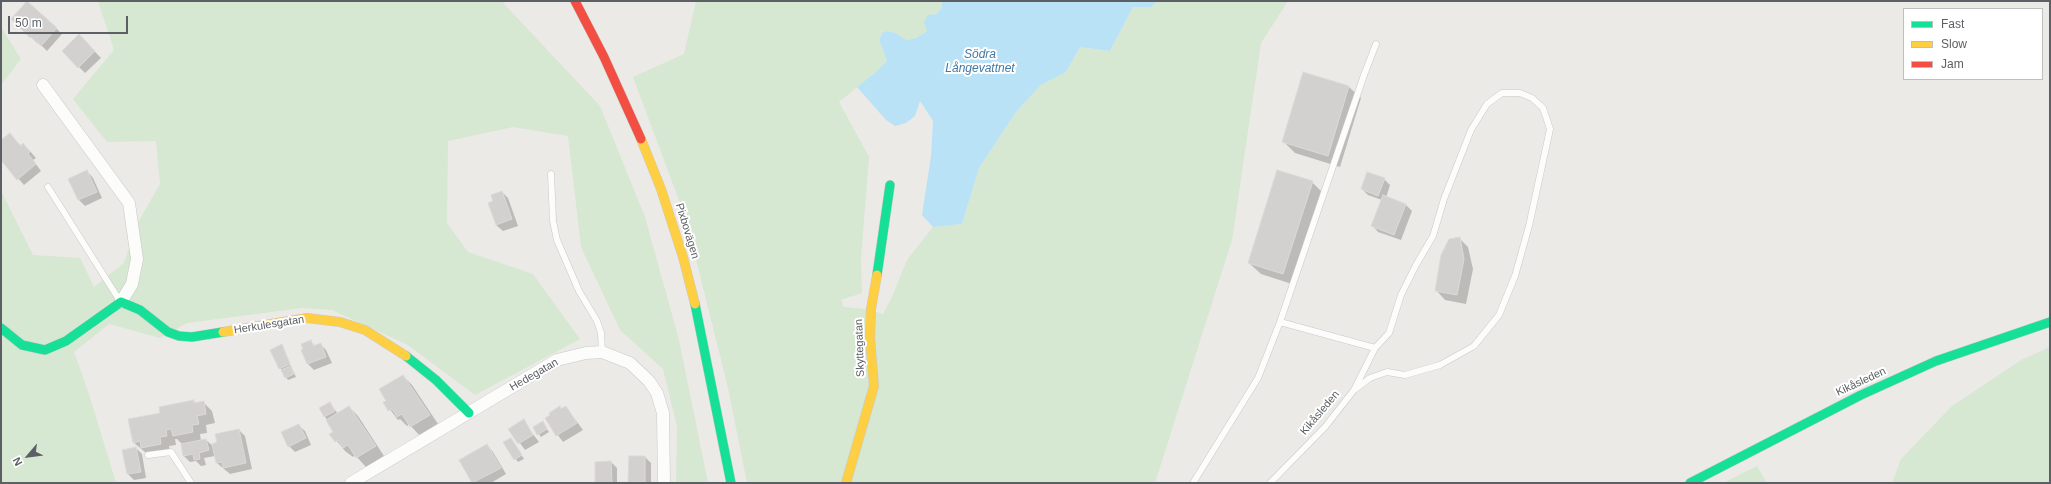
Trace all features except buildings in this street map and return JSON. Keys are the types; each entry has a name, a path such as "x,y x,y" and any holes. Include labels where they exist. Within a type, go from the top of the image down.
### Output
{"street":[{"name":"Pixbovägen","path":"575,1 604,57 642,141 661,189 683,257 701,329 731,483"},
{"path":"1,328 22,345 45,350 66,341 121,302 132,284 137,258 129,203 43,85"},
{"name":"Skyttegatan","path":"846,483 874,386 870,338 871,309 881,256 890,185"},
{"name":"Herkulesgatan","path":"121,302 140,310 168,332 186,336 200,336 307,318 340,322 364,330 408,357 441,384 469,412"},
{"name":"Kikåsleden","path":"1690,483 1868,392 1936,361 2050,322"},
{"name":"Hedegatan","path":"351,483 557,360 586,353 602,352 630,363 649,380 657,393 663,412 664,483"}],"lane":[{"path":"1193,483 1258,378 1280,322 1364,75 1376,44"},
{"name":"Kikåsleden","path":"1270,483 1325,427 1354,390 1375,348 1389,333 1402,295 1416,264 1433,236 1444,199 1471,130 1487,104 1502,93 1520,94 1532,98 1543,108 1550,129 1529,226 1515,276 1499,315 1474,346 1440,365 1405,375 1387,372 1370,378 1354,390"},
{"path":"551,174 553,221 557,240 579,291 597,321 601,333 602,352"},
{"path":"48,187 121,302"},
{"path":"1280,322 1375,348"},
{"path":"148,455 171,452 191,483"}],"green space":[{"path":"98,1 503,1 505,5 600,106 645,217 679,340 708,483 676,483 677,426 663,369 620,330 581,247 568,136 513,127 448,141 447,223 468,252 533,274 580,339 475,395 408,345 332,310 302,308 187,323 160,338 109,324 74,352 89,394 116,483 1,483 1,191 33,255 80,258 94,287 124,263 137,224 160,184 156,141 107,142 73,99 114,50"},
{"path":"696,1 942,1 942,7 927,31 916,38 906,40 896,33 887,31 882,33 879,40 887,59 877,71 839,102 869,157 861,258 862,293 841,300 844,307 867,309 883,314 891,299 907,260 933,227 962,224 979,168 1016,112 1041,85 1066,72 1080,47 1110,51 1133,7 1151,7 1158,1 1288,1 1261,43 1232,240 1155,483 747,483 728,388 686,219 633,77 684,54"},
{"path":"1,27 21,59 1,85"},
{"path":"2050,347 2050,483 1892,483 1901,459 1952,406 2021,360"},
{"path":"1757,466 1767,483 1723,483"}],"water":[{"name":"Södra Långevattnet","path":"942,1 1158,1 1151,7 1133,7 1110,51 1080,47 1066,72 1041,85 1016,112 979,168 962,224 933,227 922,215 931,156 933,121 920,101 915,116 906,123 895,126 886,120 857,87 877,71 887,60 879,40 882,33 887,31 896,33 906,40 916,38 927,31 924,22 928,15 937,14 942,7"}],"traffic: fast":[{"path":"877,275 890,185"},
{"path":"1,328 22,345 45,350 66,341 121,302 140,310 168,332 179,336 192,337 223,332"},
{"path":"695,304 731,483"},
{"path":"1690,483 1861,395 1936,361 2050,322"},
{"path":"406,356 436,380 469,413"}],"traffic: slow":[{"path":"641,139 661,189 683,257 695,304"},
{"path":"846,483 874,386 870,338 871,309 877,275"},
{"path":"223,332 307,318 340,322 365,330 406,356"}],"traffic: jam":[{"path":"575,1 604,57 641,139"}]}
